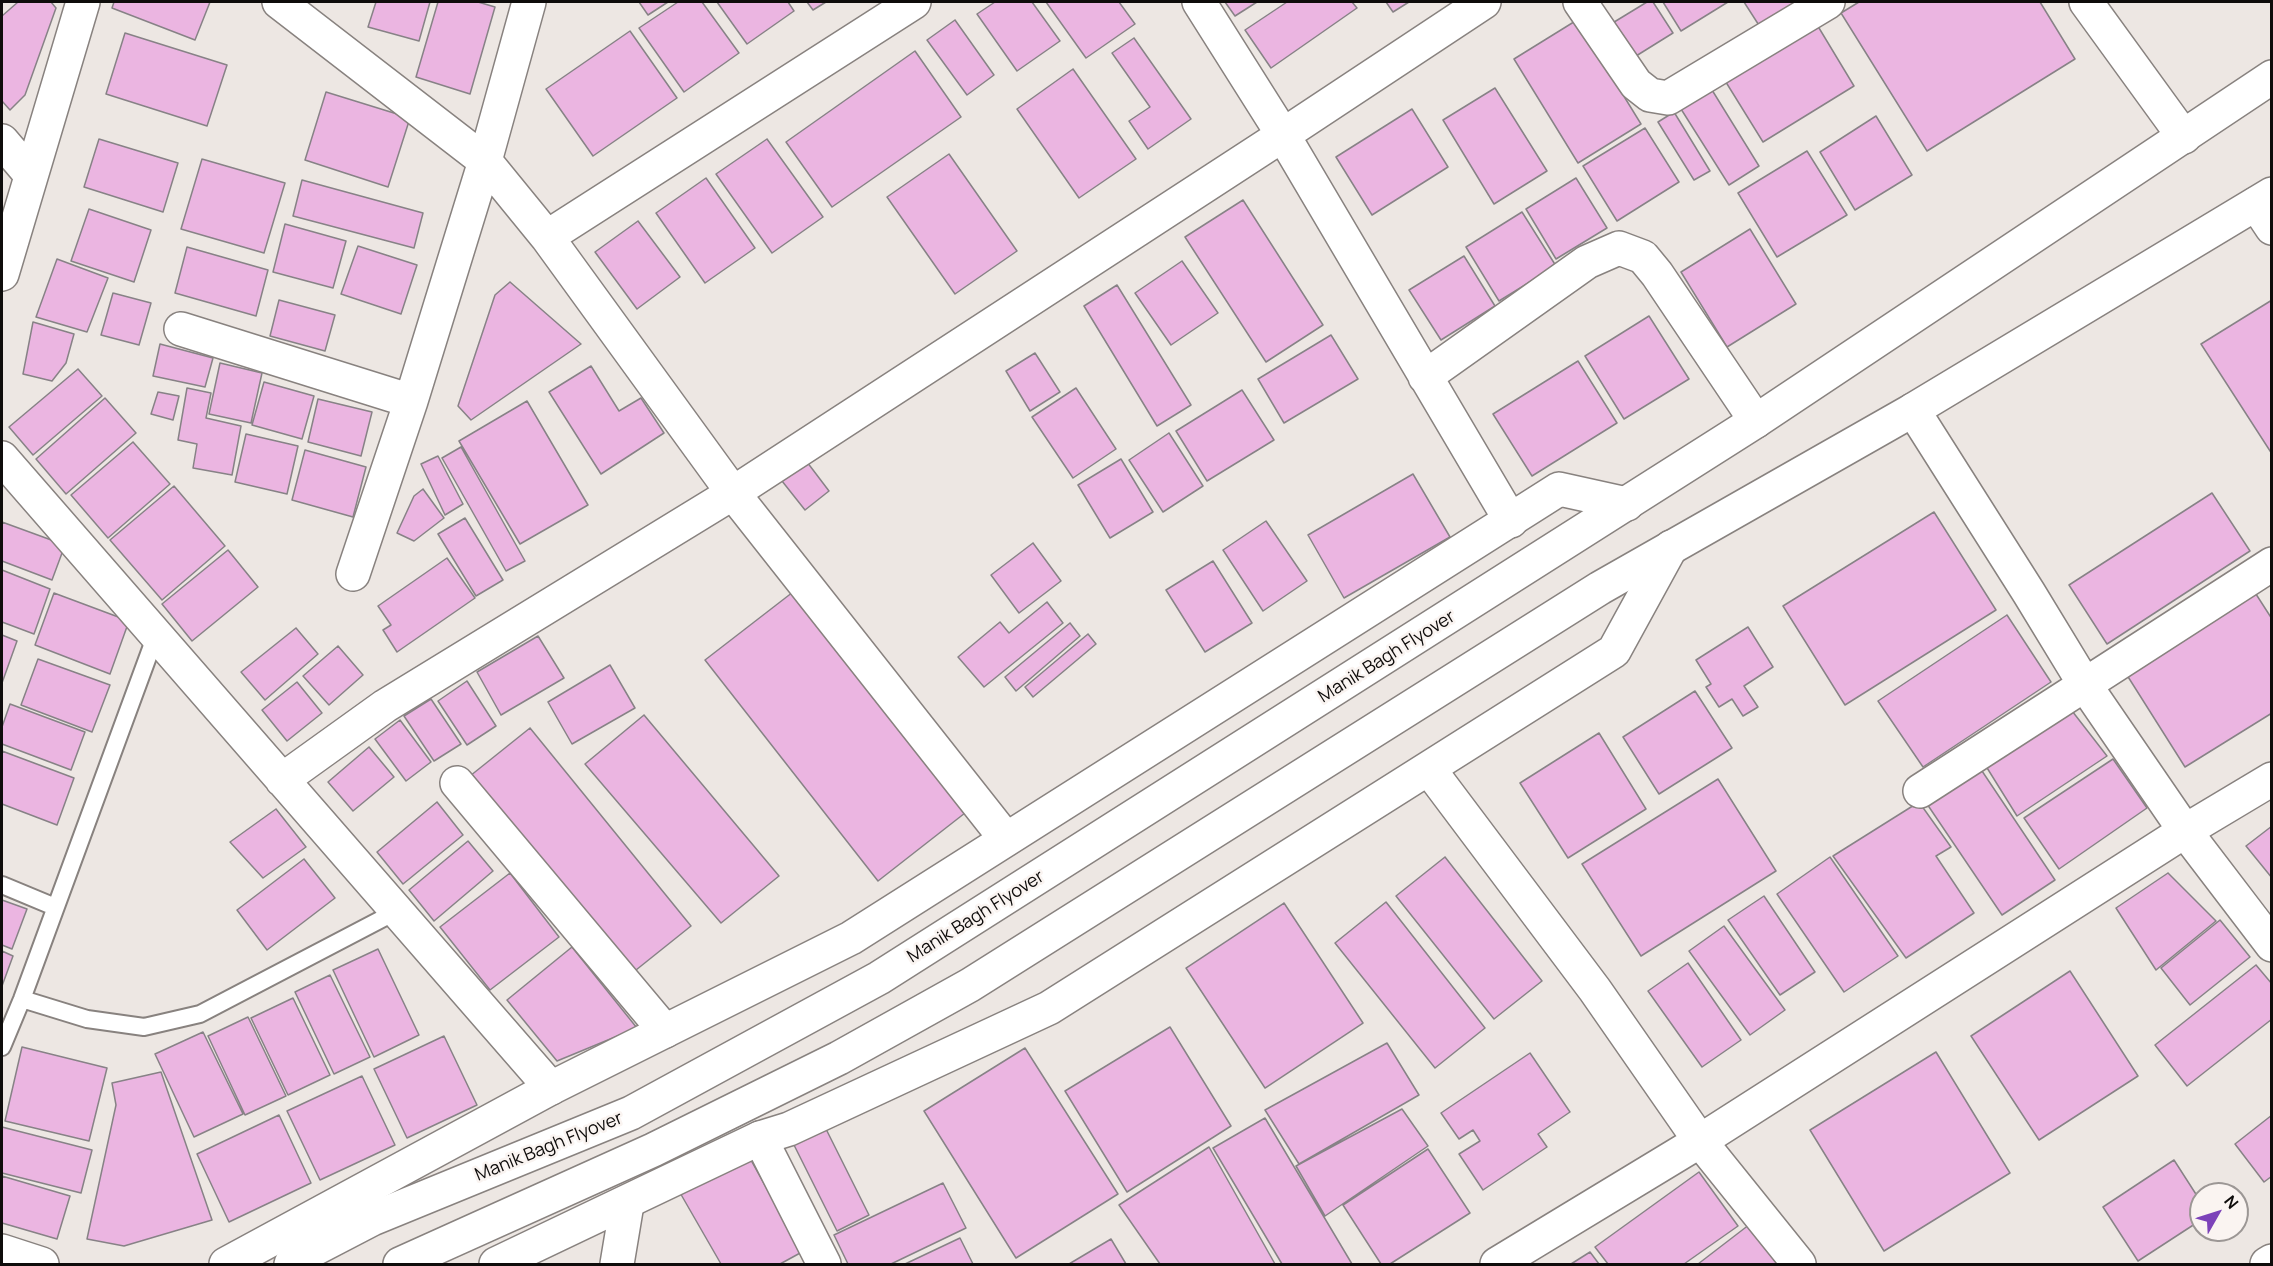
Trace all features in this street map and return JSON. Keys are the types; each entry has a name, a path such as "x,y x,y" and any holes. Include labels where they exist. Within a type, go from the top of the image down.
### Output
{"street":[{"path":"2,274 82,2"},
{"path":"279,2 485,161 547,237 733,494 1006,839"},
{"path":"353,574 411,401 485,161 529,2"},
{"path":"547,237 914,2"},
{"path":"1198,2 1283,135 1510,521"},
{"path":"282,780 385,706 733,494 1484,2"},
{"path":"1580,2 1636,84 1650,95 1668,98 1827,2"},
{"path":"2086,2 2184,137"},
{"name":"Manik Bagh Flyover","path":"291,1264 303,1255 372,1220 631,1113 879,978 1756,421 2271,77"},
{"path":"2,141 31,175"},
{"path":"400,1264 653,1150 839,1058 970,985 1600,588 2266,209"},
{"path":"1425,377 1587,262 1619,248 1643,256 1756,421"},
{"path":"181,329 411,401"},
{"path":"1913,410 2085,685 2185,831 2271,945"},
{"path":"2,458 551,1088"},
{"path":"226,1264 551,1088 851,938 1559,489 1627,504"},
{"path":"496,1264 627,1204 760,1138 789,1128 1049,1008 1614,651 1671,547"},
{"path":"1920,791 2271,564"},
{"path":"1429,769 1595,990 1700,1142 1799,1264"},
{"path":"1497,1264 1700,1142 2185,831 2271,779"},
{"path":"457,783 665,1031"},
{"path":"760,1138 824,1264"},
{"path":"617,1264 627,1204"},
{"path":"2,1251 42,1264"},
{"path":"2267,1264 2271,1261"}],"lane":[{"path":"2,1047 22,999 156,635"},
{"path":"2,885 56,907"},
{"path":"22,999 87,1019 144,1026 200,1014 397,911"}],"building":[{"path":"18,2 51,2 56,8 25,95 10,110 2,101 2,16"},
{"path":"114,2 210,2 195,40 112,8"},
{"path":"376,2 430,2 419,41 368,27"},
{"path":"438,2 478,2 495,7 470,94 416,77"},
{"path":"639,2 668,2 648,15"},
{"path":"678,2 702,2 739,53 684,92 639,28"},
{"path":"717,2 788,2 794,11 747,44"},
{"path":"807,2 826,2 813,10"},
{"path":"995,2 1032,2 1060,41 1017,71 977,14"},
{"path":"1046,2 1119,2 1135,24 1086,58"},
{"path":"1225,2 1257,2 1235,16"},
{"path":"1287,2 1352,2 1357,8 1271,68 1245,30"},
{"path":"1386,2 1409,2 1393,12"},
{"path":"1647,2 1653,2 1673,33 1628,61 1606,27"},
{"path":"1663,2 1728,2 1681,31"},
{"path":"1744,2 1808,2 1762,30"},
{"path":"1859,2 2040,2 2075,59 1927,151 1841,13"},
{"path":"955,20 994,75 967,95 927,40"},
{"path":"1577,20 1641,124 1578,163 1514,59"},
{"path":"1816,23 1854,86 1763,142 1724,79"},
{"path":"630,31 677,98 593,156 546,89"},
{"path":"125,33 227,65 207,126 106,94"},
{"path":"1134,38 1191,119 1148,149 1129,121 1150,107 1112,53"},
{"path":"915,51 961,117 832,207 786,142"},
{"path":"1073,69 1136,159 1079,198 1017,109"},
{"path":"1495,88 1547,171 1494,204 1443,120"},
{"path":"1712,90 1759,166 1729,185 1681,109"},
{"path":"326,92 410,118 388,187 305,160"},
{"path":"1412,109 1448,167 1372,215 1336,157"},
{"path":"1674,112 1710,171 1694,180 1658,122"},
{"path":"1876,116 1912,175 1855,210 1820,152"},
{"path":"1645,128 1679,182 1617,221 1583,166"},
{"path":"99,139 178,163 163,212 84,187"},
{"path":"767,139 823,217 772,253 716,174"},
{"path":"1807,151 1847,215 1777,257 1738,193"},
{"path":"949,154 1017,251 955,294 887,197"},
{"path":"202,159 285,183 264,253 181,229"},
{"path":"706,178 755,248 705,283 656,213"},
{"path":"1576,178 1607,228 1556,259 1526,209"},
{"path":"302,180 423,213 414,248 293,216"},
{"path":"1243,200 1323,325 1266,362 1185,237"},
{"path":"89,209 151,230 134,282 71,261"},
{"path":"1522,212 1556,266 1499,301 1466,247"},
{"path":"638,221 680,277 637,309 595,252"},
{"path":"285,224 346,241 333,288 273,272"},
{"path":"1750,229 1796,304 1727,347 1681,272"},
{"path":"358,246 417,265 401,314 341,294"},
{"path":"187,247 268,270 256,316 175,293"},
{"path":"1464,256 1495,306 1441,340 1409,290"},
{"path":"57,259 108,278 87,332 36,317"},
{"path":"1182,261 1218,313 1171,345 1135,293"},
{"path":"510,282 581,344 471,420 458,406 495,295"},
{"path":"1117,285 1191,405 1157,426 1084,306"},
{"path":"113,293 151,303 139,345 101,335"},
{"path":"279,300 335,315 325,351 270,336"},
{"path":"2272,300 2272,454 2201,344"},
{"path":"1649,316 1689,379 1624,419 1585,356"},
{"path":"33,322 74,334 66,363 52,381 23,374"},
{"path":"1331,335 1358,379 1284,423 1258,379"},
{"path":"160,344 213,358 205,387 153,376"},
{"path":"1035,353 1060,392 1030,411 1006,371"},
{"path":"1578,361 1617,423 1532,476 1493,414"},
{"path":"220,363 262,373 251,423 209,414"},
{"path":"591,366 619,411 641,398 664,433 601,474 549,392"},
{"path":"78,369 102,396 33,455 9,427"},
{"path":"264,382 314,396 302,439 252,425"},
{"path":"187,388 211,393 206,418 241,426 232,475 193,468 197,444 178,440"},
{"path":"1076,388 1116,449 1073,478 1032,417"},
{"path":"1242,390 1274,440 1207,481 1176,431"},
{"path":"158,392 179,396 173,420 151,414"},
{"path":"105,398 136,433 66,494 36,459"},
{"path":"318,399 372,412 361,456 308,442"},
{"path":"527,401 588,505 520,544 459,441"},
{"path":"1169,433 1203,486 1163,512 1129,460"},
{"path":"246,434 298,446 287,494 235,482"},
{"path":"133,442 170,484 108,538 71,495"},
{"path":"461,447 525,561 506,571 442,458"},
{"path":"305,450 366,467 353,517 292,500"},
{"path":"438,456 463,504 445,515 421,464"},
{"path":"1121,459 1153,512 1110,538 1078,485"},
{"path":"807,462 829,491 805,510 782,481"},
{"path":"1413,474 1450,537 1344,598 1308,535"},
{"path":"174,486 225,546 162,600 110,540"},
{"path":"423,489 444,518 414,541 397,533 414,496"},
{"path":"2212,493 2250,551 2107,644 2069,585"},
{"path":"1934,512 1996,610 1845,705 1783,606"},
{"path":"465,518 503,580 476,596 438,534"},
{"path":"1266,521 1307,581 1263,611 1223,550"},
{"path":"2,522 65,545 52,580 2,561"},
{"path":"1033,543 1061,581 1019,613 991,575"},
{"path":"228,550 258,587 192,641 162,604"},
{"path":"447,558 475,598 397,652 383,630 391,625 378,606"},
{"path":"1213,561 1252,623 1205,652 1166,590"},
{"path":"2,570 50,589 34,634 2,622"},
{"path":"2254,591 2272,619 2272,713 2185,767 2125,672"},
{"path":"793,592 965,813 878,881 705,660"},
{"path":"54,593 129,621 110,674 35,645"},
{"path":"1047,602 1063,623 984,687 958,657 1000,622 1009,633"},
{"path":"2007,615 2051,682 1923,767 1878,701"},
{"path":"1070,623 1080,636 1016,691 1005,677"},
{"path":"1748,627 1773,667 1744,686 1758,707 1743,716 1732,699 1719,707 1706,687 1711,684 1696,660"},
{"path":"296,628 318,654 265,700 241,672"},
{"path":"1088,634 1096,644 1033,697 1025,687"},
{"path":"2,635 17,641 2,683"},
{"path":"538,636 564,678 501,715 477,672"},
{"path":"338,646 363,675 329,705 303,676"},
{"path":"38,659 110,685 92,732 21,705"},
{"path":"610,665 635,708 572,744 548,702"},
{"path":"467,681 496,726 467,745 438,701"},
{"path":"297,682 322,713 287,741 262,710"},
{"path":"1695,691 1732,748 1659,794 1623,737"},
{"path":"431,699 461,744 434,761 404,716"},
{"path":"10,704 85,732 71,770 2,744 2,727"},
{"path":"2069,707 2107,756 2017,816 1984,763"},
{"path":"644,715 779,876 721,923 585,764"},
{"path":"400,720 431,762 406,781 375,739"},
{"path":"530,728 691,926 631,974 470,776"},
{"path":"1599,733 1646,809 1568,858 1520,783"},
{"path":"369,747 394,777 353,811 328,782"},
{"path":"2,751 74,778 57,825 2,804"},
{"path":"2113,759 2147,808 2059,869 2024,818"},
{"path":"1978,765 2055,880 2002,915 1925,801"},
{"path":"1718,779 1776,871 1641,956 1582,864"},
{"path":"437,802 463,835 403,884 377,852"},
{"path":"1919,802 1951,847 1936,856 1974,913 1906,958 1833,856"},
{"path":"276,809 306,847 263,878 230,842"},
{"path":"2272,826 2272,878 2246,846"},
{"path":"468,841 493,871 434,921 409,890"},
{"path":"1445,857 1542,981 1494,1019 1396,896"},
{"path":"1830,857 1898,956 1844,992 1777,894"},
{"path":"304,859 335,898 267,950 237,910"},
{"path":"510,873 559,937 490,990 440,927"},
{"path":"2168,873 2216,921 2156,970 2116,908"},
{"path":"1764,896 1815,972 1780,995 1728,920"},
{"path":"2,900 27,909 12,949 2,945"},
{"path":"1386,902 1485,1028 1435,1068 1335,943"},
{"path":"1284,903 1363,1023 1265,1088 1186,968"},
{"path":"2220,920 2250,957 2190,1005 2161,968"},
{"path":"1724,926 1785,1010 1750,1035 1689,951"},
{"path":"572,947 637,1028 557,1061 507,1000"},
{"path":"378,949 419,1035 374,1057 333,970"},
{"path":"2,951 13,956 2,986"},
{"path":"1688,963 1741,1040 1702,1067 1648,991"},
{"path":"2256,965 2272,984 2272,1019 2187,1086 2155,1045"},
{"path":"2070,971 2138,1076 2039,1140 1971,1036"},
{"path":"330,975 370,1057 334,1074 295,992"},
{"path":"293,998 330,1075 288,1095 251,1018"},
{"path":"248,1017 286,1096 245,1115 208,1036"},
{"path":"1170,1027 1231,1126 1127,1192 1065,1091"},
{"path":"203,1032 243,1114 194,1137 155,1054"},
{"path":"444,1036 477,1105 407,1138 374,1069"},
{"path":"1387,1043 1419,1095 1299,1164 1265,1110"},
{"path":"22,1047 107,1068 89,1141 5,1121"},
{"path":"1025,1048 1118,1194 1016,1258 924,1111"},
{"path":"1936,1052 2010,1173 1884,1251 1810,1130"},
{"path":"1530,1053 1570,1112 1538,1134 1547,1147 1483,1190 1459,1154 1480,1141 1473,1130 1459,1139 1441,1113"},
{"path":"161,1072 212,1220 124,1246 87,1239 116,1105 112,1083"},
{"path":"362,1076 395,1145 320,1180 287,1111"},
{"path":"1402,1109 1428,1146 1325,1216 1296,1166"},
{"path":"279,1115 311,1183 229,1222 197,1154"},
{"path":"2272,1115 2272,1176 2264,1182 2235,1144"},
{"path":"1265,1118 1352,1264 1282,1264 1213,1148"},
{"path":"824,1125 869,1215 837,1231 792,1141"},
{"path":"2,1127 92,1150 81,1193 2,1173"},
{"path":"1209,1147 1275,1264 1160,1264 1119,1205"},
{"path":"1428,1149 1470,1213 1390,1264 1381,1264 1343,1205"},
{"path":"747,1153 802,1252 780,1264 721,1264 679,1191"},
{"path":"2174,1160 2189,1183 2189,1228 2138,1261 2103,1207"},
{"path":"1699,1172 1738,1226 1684,1264 1608,1264 1595,1247"},
{"path":"2,1176 70,1196 57,1239 2,1223"},
{"path":"943,1183 966,1228 891,1264 848,1264 834,1235"},
{"path":"1754,1221 1788,1264 1698,1264"},
{"path":"960,1238 973,1264 905,1264"},
{"path":"1111,1239 1126,1264 1069,1264"},
{"path":"1590,1252 1599,1264 1571,1264"}]}
